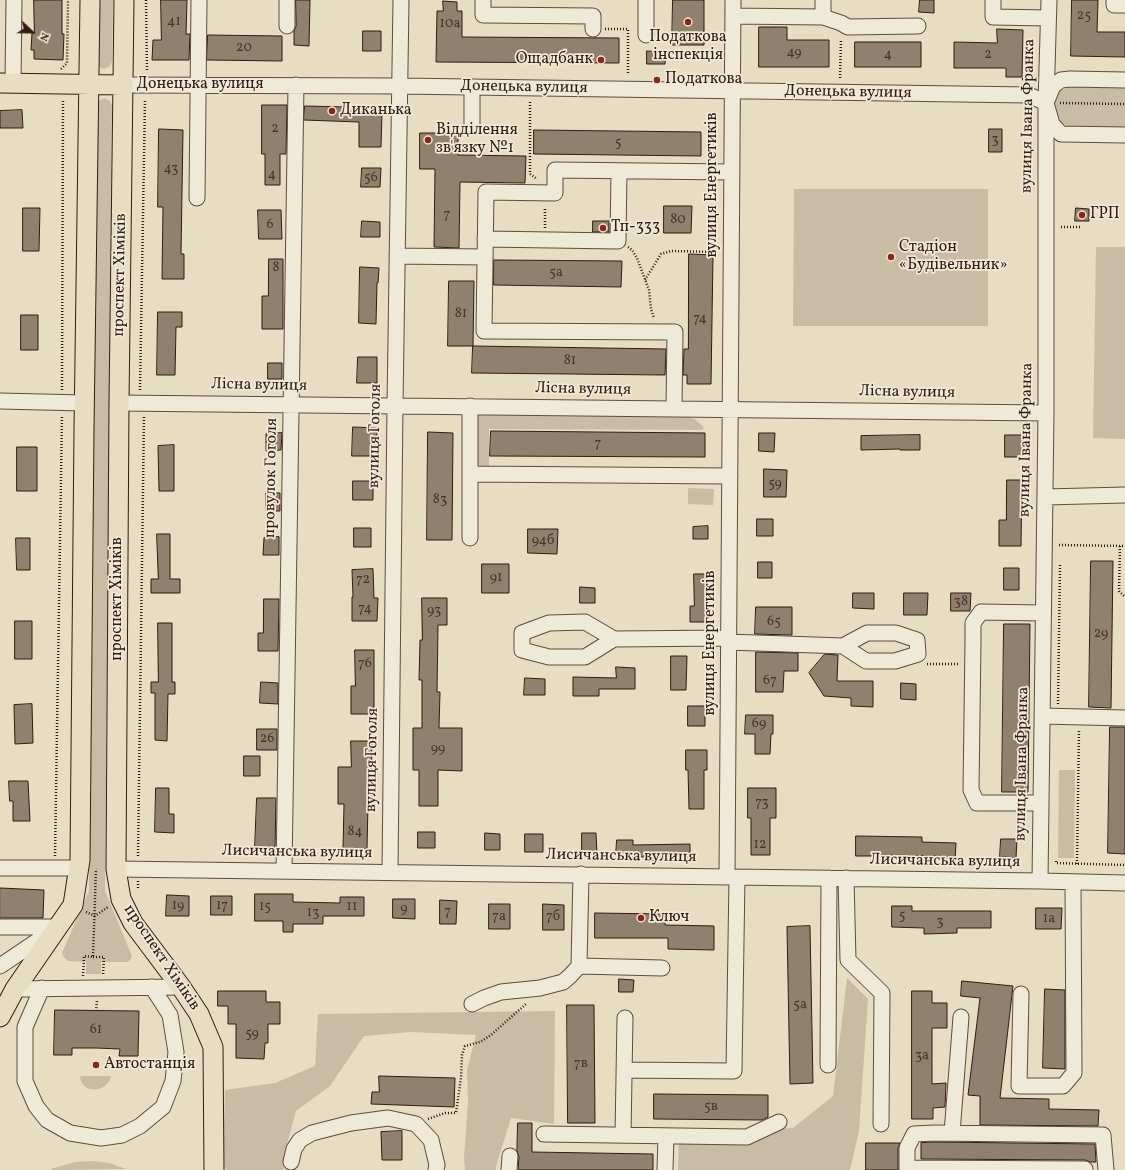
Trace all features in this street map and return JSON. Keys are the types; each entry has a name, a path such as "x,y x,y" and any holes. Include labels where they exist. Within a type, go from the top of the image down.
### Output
{"main road":[{"path":"0,1017 15,988 73,905 88,868 84,403 90,84 90,0"},
{"name":"проспект Хіміків","path":"124,0 119,402 116,869 121,899 133,923 182,987 199,1014 213,1047 214,1170"},
{"name":"Донецька вулиця","path":"6,83 123,84"}],"street":[{"path":"6,83 7,16 14,0"},
{"path":"197,198 199,0"},
{"path":"287,0 287,26"},
{"name":"вулиця Гоголя","path":"390,872 401,0"},
{"path":"483,0 483,15 593,16 593,29"},
{"path":"646,0 646,35"},
{"name":"вулиця Енергетиків","path":"624,1070 734,1071 728,640 733,0"},
{"path":"823,0 823,17"},
{"path":"993,0 993,17 1048,18"},
{"name":"вулиця Івана Франка","path":"1040,881 1046,413 1046,103 1049,0"},
{"path":"1114,0 1114,6 1125,5"},
{"path":"733,16 823,17 850,21 918,26"},
{"path":"1125,80 1061,80 1053,86 1046,103 1052,124 1061,134 1125,135"},
{"name":"Донецька вулиця","path":"123,84 400,86 1029,95 1046,103"},
{"name":"провулок Гоголя","path":"284,871 296,85"},
{"path":"472,87 472,124"},
{"path":"674,409 675,332 484,330 486,192 550,192 555,170 732,172"},
{"path":"485,239 618,241 619,171"},
{"path":"397,256 485,257"},
{"path":"0,401 84,403"},
{"name":"Лісна вулиця","path":"119,402 1046,413"},
{"path":"470,406 470,538"},
{"path":"470,474 730,476"},
{"path":"1045,497 1125,495"},
{"path":"1040,803 977,803 971,790 973,664 969,641 973,623 981,612 1043,613"},
{"path":"614,639 585,657 549,657 522,650 522,633 549,623 585,622 614,639 728,640 843,646 866,661 921,659 918,640 896,633 867,633 843,646"},
{"path":"1042,716 1125,718"},
{"path":"0,868 88,868"},
{"name":"Лисичанська вулиця","path":"116,869 581,874 1125,883"},
{"path":"472,1004 501,992 540,988 563,982 579,966 581,874"},
{"path":"828,1065 829,878"},
{"path":"846,878 848,960 882,993 881,1124"},
{"path":"1021,994 1018,1086 1064,1086 1074,1073 1073,882"},
{"path":"0,927 58,927"},
{"path":"0,966 58,927"},
{"path":"579,966 662,968"},
{"path":"42,988 25,1027 25,1081 36,1106 47,1120 70,1133 101,1138 122,1135 140,1126 163,1107 173,1080 176,1052 170,1015 152,987"},
{"path":"15,988 182,987"},
{"path":"952,1133 961,1017"},
{"path":"623,1135 625,1018"},
{"path":"291,1162 294,1149 300,1140 312,1133 351,1123 388,1118 416,1124 431,1140 437,1165 436,1170"},
{"path":"544,1134 747,1137 779,1122"},
{"path":"1084,1169 907,1169 907,1148 914,1134 952,1133 1103,1135 1106,1170"},
{"path":"665,1170 666,1136"}],"path":[{"path":"67,63 68,0"},
{"path":"146,0 146,71 154,71"},
{"path":"835,78 840,78 850,21"},
{"path":"593,29 628,29 628,78"},
{"path":"1018,79 1032,79"},
{"path":"55,860 62,402 64,96"},
{"path":"536,100 530,100 530,174 550,192 545,240"},
{"path":"1046,103 1125,104"},
{"path":"1061,227 1082,227"},
{"path":"618,241 632,250 649,290 651,309 659,332"},
{"path":"645,280 652,266 661,254 671,251 731,252"},
{"path":"138,888 144,403"},
{"path":"1059,545 1125,546"},
{"path":"1120,546 1119,591 1125,597"},
{"path":"921,659 973,664"},
{"path":"1077,864 1079,717"},
{"path":"1056,855 1056,863 1125,865"},
{"path":"88,868 95,916 94,957"},
{"path":"95,916 121,899 135,892 141,884"},
{"path":"73,905 95,916"},
{"path":"83,978 84,956 104,957 103,978"},
{"path":"416,1124 445,1113 456,1112 461,1078 462,1055 465,1046 480,1042 491,1035 528,1002"}],"shaded area":[{"path":"97,0 113,0 112,62 109,67 104,69 99,67 96,62"},
{"path":"1071,86 1125,86 1125,128 1070,127 1060,121 1056,116 1052,105 1060,91"},
{"path":"104,98 110,101 112,106 105,891 132,956 127,962 101,962 101,974 86,974 86,962 68,961 62,953 89,891 97,106 99,101"},
{"name":"Стадіон «Будівельник»","path":"794,189 988,189 988,326 793,326"},
{"path":"1096,247 1125,247 1125,439 1093,438"},
{"path":"483,413 686,416 696,420 704,428 702,430 489,429 489,470 482,469 478,464 478,416"},
{"path":"688,488 714,489 713,505 688,504"},
{"path":"1059,770 1075,770 1074,858 1058,858"},
{"path":"847,978 868,999 859,1131 850,1170 678,1170 679,1136 793,1128 833,1096"},
{"path":"555,1011 554,1124 511,1118 496,1170 465,1170 464,1158 468,1102 467,1070 476,1035 411,1032 364,1036 330,1086 296,1111 283,1159 284,1170 226,1170 223,1161 225,1090 275,1083 315,1066 318,1014"},
{"path":"80,1076 111,1076 109,1082 105,1086 95,1090 89,1089 85,1086 81,1082"},
{"path":"93,1161 109,1163 126,1169 51,1169 75,1162"}],"building":[{"path":"34,0 62,0 62,34 64,34 63,60 34,59 34,50 31,50 32,33 34,33"},
{"path":"161,0 187,0 186,34 190,34 189,60 152,60 153,40 161,40"},
{"path":"296,0 310,0 309,46 294,45"},
{"name":"Податкова інспекція","path":"673,0 704,0 704,45 672,45"},
{"path":"920,0 934,0 934,13 919,12"},
{"path":"1072,0 1098,0 1097,32 1125,32 1125,57 1071,56"},
{"path":"443,1 457,2 457,11 462,11 462,37 619,38 619,63 436,62 437,11 443,11"},
{"path":"759,27 787,27 787,40 829,40 829,67 759,67"},
{"path":"997,29 1023,30 1022,77 1006,77 1006,68 954,68 954,42 997,43"},
{"path":"363,31 381,31 381,51 363,51"},
{"path":"208,35 282,36 282,61 207,60"},
{"path":"855,42 921,42 921,67 855,67"},
{"path":"647,51 666,52 665,64 647,64"},
{"path":"262,105 287,105 286,154 280,154 280,185 265,185 265,154 262,154"},
{"path":"305,106 346,107 346,111 382,112 381,147 359,147 359,122 304,120"},
{"path":"22,110 23,128 0,128 0,111"},
{"path":"159,129 183,130 181,254 184,254 184,279 162,279 163,207 158,207"},
{"path":"989,129 1002,129 1002,152 989,152"},
{"path":"534,130 701,132 701,156 534,154"},
{"path":"420,133 458,133 458,155 526,156 525,183 460,182 459,248 434,247 435,169 420,169"},
{"path":"362,168 381,168 380,187 361,187"},
{"path":"664,206 692,206 691,233 664,233"},
{"path":"23,208 40,208 39,251 23,251"},
{"name":"ГРП","path":"1076,208 1089,209 1089,221 1075,221"},
{"path":"258,210 281,210 282,239 259,239"},
{"path":"362,221 380,222 380,237 361,237"},
{"name":"Тп-333","path":"593,221 609,221 609,232 593,232"},
{"path":"689,254 713,255 711,384 687,384 687,375 683,375 684,349 688,349"},
{"path":"269,259 283,259 283,329 262,329 262,296 268,296"},
{"path":"494,260 622,261 621,287 494,285"},
{"path":"360,267 379,268 376,324 359,323"},
{"path":"449,281 474,281 473,346 448,346"},
{"path":"158,312 182,312 182,327 176,327 175,375 157,375"},
{"path":"21,315 38,315 38,350 21,350"},
{"path":"473,346 666,349 665,375 472,373"},
{"path":"358,357 377,357 377,383 357,383"},
{"path":"268,363 282,363 282,379 268,379"},
{"path":"353,427 377,428 377,456 352,456"},
{"path":"491,431 705,433 705,457 490,456"},
{"path":"428,432 453,433 452,540 427,540"},
{"path":"282,433 281,450 266,451 266,434"},
{"path":"759,433 775,433 774,452 759,451"},
{"path":"920,435 920,450 861,450 861,436"},
{"path":"1005,435 1023,435 1022,457 1005,457"},
{"path":"174,445 174,491 159,491 158,446"},
{"path":"17,447 37,447 37,491 17,491"},
{"path":"764,469 787,470 786,497 764,497"},
{"path":"1007,480 1022,480 1021,546 999,546 999,520 1006,520"},
{"path":"353,481 373,481 373,500 353,500"},
{"path":"266,493 280,493 280,511 266,511"},
{"path":"757,519 773,519 773,536 757,536"},
{"path":"708,526 708,539 693,539 693,527"},
{"path":"354,528 371,528 371,547 354,547"},
{"path":"528,529 558,529 557,554 528,553"},
{"path":"157,534 170,534 170,579 180,579 180,593 151,593 151,579 158,579"},
{"path":"279,537 279,555 263,555 264,538"},
{"path":"16,538 30,538 30,570 17,570"},
{"path":"1091,561 1113,561 1111,708 1089,707"},
{"path":"758,562 772,562 772,578 758,578"},
{"path":"482,564 509,564 509,593 482,593"},
{"path":"1004,568 1019,568 1019,590 1004,590"},
{"path":"373,569 374,598 378,598 377,621 352,621 352,570"},
{"path":"694,574 707,574 706,622 690,622 690,606 694,606"},
{"path":"580,587 595,588 595,603 580,603"},
{"path":"853,593 874,593 874,609 853,608"},
{"path":"904,593 928,593 927,615 904,615"},
{"path":"951,593 971,593 970,611 951,611"},
{"path":"422,598 447,598 447,625 438,625 437,692 440,692 439,728 462,728 462,771 438,770 438,806 419,806 419,770 413,770 413,728 422,728 422,680 419,680 420,640 422,640"},
{"path":"264,599 279,599 278,651 258,651 258,633 263,633"},
{"path":"756,607 792,607 792,635 755,634"},
{"path":"15,621 32,621 32,659 15,659"},
{"path":"158,623 172,623 172,682 175,682 175,694 168,694 167,741 155,740 155,693 151,693 151,682 158,682"},
{"path":"1004,624 1030,624 1028,792 1002,792"},
{"path":"355,650 374,650 374,714 351,714 351,686 355,686"},
{"path":"756,652 798,653 798,671 784,671 783,692 756,692"},
{"path":"825,654 838,655 837,681 873,681 873,707 851,706 851,698 824,696 809,673"},
{"path":"671,656 687,656 686,690 671,690"},
{"path":"616,667 635,668 635,689 599,689 599,696 573,696 573,677 616,678"},
{"path":"525,678 545,679 545,695 524,695"},
{"path":"261,682 278,683 278,704 260,703"},
{"path":"901,683 916,684 916,700 901,699"},
{"path":"32,704 33,743 15,744 14,705"},
{"path":"688,706 705,706 705,726 688,726"},
{"path":"746,715 773,715 773,734 771,734 770,754 755,754 755,734 745,734"},
{"path":"1110,727 1125,727 1125,854 1108,853"},
{"path":"257,729 277,729 277,750 257,750"},
{"path":"351,741 372,741 371,804 368,804 367,849 343,849 344,804 338,804 338,767 351,767"},
{"path":"686,750 707,750 707,770 704,770 704,809 689,809"},
{"path":"244,756 260,756 260,776 244,776"},
{"path":"9,781 28,781 30,821 13,821 13,801 10,801"},
{"path":"156,788 169,788 169,814 174,814 174,833 155,832"},
{"path":"748,788 776,788 776,818 770,818 770,855 751,855 751,818 748,818"},
{"path":"257,798 276,798 275,848 255,848"},
{"path":"418,832 435,832 435,848 418,848"},
{"path":"485,833 500,834 500,850 485,850"},
{"path":"582,833 596,833 597,854 582,854"},
{"path":"525,834 543,834 543,852 525,852"},
{"path":"856,836 922,837 922,842 956,843 955,861 940,861 940,856 856,856"},
{"path":"1001,839 1017,839 1016,858 1000,857"},
{"path":"617,840 633,840 633,845 690,844 690,861 646,861 646,857 616,856"},
{"path":"0,888 44,890 43,918 0,918"},
{"path":"255,894 293,894 293,902 340,903 340,897 364,897 364,916 323,916 323,924 293,924 293,932 283,932 283,921 255,921"},
{"path":"167,895 189,896 189,916 166,916"},
{"path":"211,896 232,896 232,915 211,915"},
{"path":"393,899 415,899 415,919 393,918"},
{"path":"440,900 457,901 456,924 440,924"},
{"path":"489,904 510,904 510,929 489,929"},
{"path":"543,904 564,905 564,930 543,930"},
{"path":"892,906 912,906 912,911 991,911 991,928 957,928 957,933 924,934 924,928 892,927"},
{"path":"1036,908 1062,908 1061,929 1036,929"},
{"path":"595,913 665,914 665,925 714,926 714,950 668,949 668,938 595,938"},
{"path":"810,926 813,1083 790,1084 787,927"},
{"path":"619,979 634,980 633,992 619,992"},
{"path":"962,981 1013,986 1000,1098 1049,1099 1049,1109 1099,1110 1098,1126 980,1125 980,1096 968,1095 980,998 961,996"},
{"path":"1045,989 1065,990 1065,1069 1043,1068"},
{"path":"218,991 266,991 266,1002 280,1002 280,1024 268,1024 268,1043 265,1043 264,1059 236,1058 236,1024 228,1024 228,1006 218,1006"},
{"path":"912,991 932,991 932,1003 947,1003 947,1028 932,1028 932,1084 946,1083 945,1107 933,1108 933,1119 912,1119"},
{"path":"567,1005 594,1005 595,1123 568,1123"},
{"path":"55,1010 139,1011 138,1056 119,1056 120,1049 96,1048 72,1048 72,1055 54,1055"},
{"path":"379,1076 455,1078 454,1107 371,1104 372,1092 379,1092"},
{"path":"654,1094 768,1095 768,1117 762,1120 654,1119"},
{"path":"518,1123 532,1123 532,1152 653,1154 653,1170 518,1170"},
{"path":"402,1131 402,1160 382,1160 381,1132"},
{"path":"866,1143 900,1143 898,1148 898,1170 866,1170"},
{"path":"921,1143 1095,1144 1096,1162 1085,1160 921,1159"}],"place":[{"name":"Податкова інспекція","path":"688,22"},
{"name":"Ощадбанк","path":"601,60"},
{"name":"Податкова","path":"657,80"},
{"name":"Диканька","path":"332,111"},
{"name":"Відділення зв'язку №1","path":"428,140"},
{"name":"ГРП","path":"1082,215"},
{"name":"Тп-333","path":"603,228"},
{"name":"Стадіон «Будівельник»","path":"891,257"},
{"name":"Ключ","path":"641,918"},
{"name":"Автостанція","path":"96,1065"}]}
